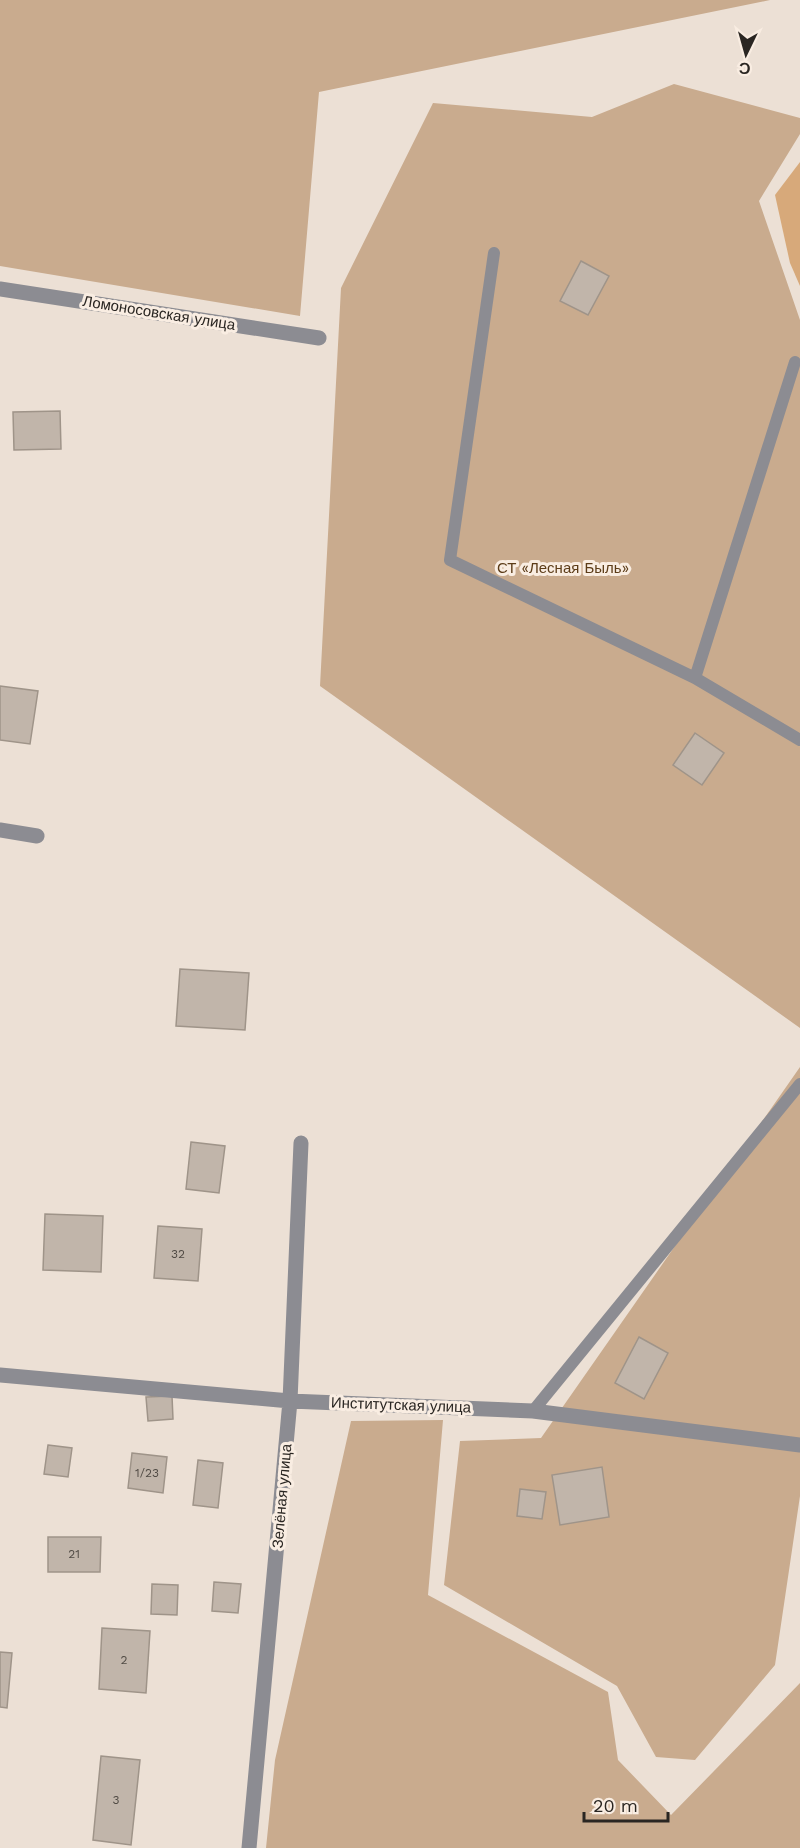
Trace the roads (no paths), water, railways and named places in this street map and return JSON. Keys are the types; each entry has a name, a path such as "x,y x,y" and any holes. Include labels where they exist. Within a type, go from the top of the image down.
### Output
{"street":[{"name":"Ломоносовская улица","path":"0,289 319,338"},
{"path":"0,830 37,836"},
{"name":"Зелёная улица","path":"249,1848 290,1401 301,1143"},
{"name":"Институтская улица","path":"0,1375 290,1401 533,1411 800,1445"}],"lane":[{"path":"494,253 450,560 695,678 800,740"},
{"path":"695,678 795,362"},
{"path":"533,1411 800,1084"}],"park label":[{"name":"СТ «Лесная Быль»","path":"563,568"}]}
